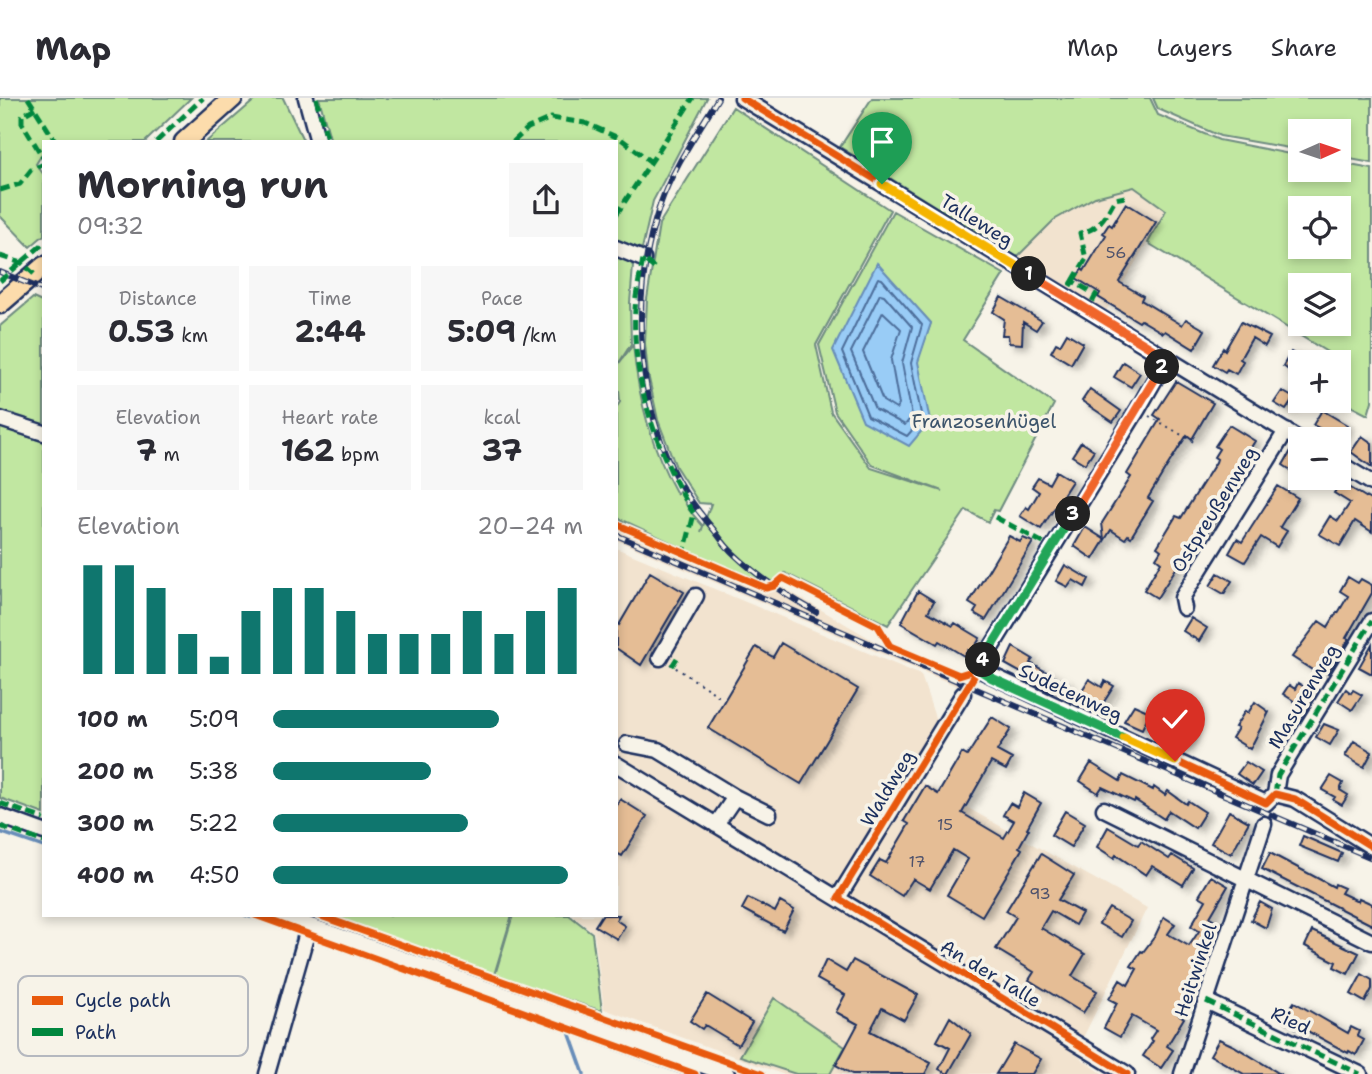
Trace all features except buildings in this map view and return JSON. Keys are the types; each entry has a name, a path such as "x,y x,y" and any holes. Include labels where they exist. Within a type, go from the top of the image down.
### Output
{"main road":[{"path":"186,140 233,98"},
{"path":"0,304 42,268"}],"street":[{"path":"294,98 311,123"},
{"path":"306,98 317,140"},
{"name":"Talleweg","path":"742,98 1286,431"},
{"path":"618,249 643,259"},
{"path":"1138,409 1167,358"},
{"name":"Sudetenweg","path":"1138,409 978,669 1266,803 1275,794 1295,799 1372,846"},
{"path":"0,419 42,432"},
{"name":"Ostpreußenweg","path":"1184,608 1182,598 1286,431"},
{"path":"1351,470 1372,483"},
{"path":"660,658 696,596"},
{"name":"Masurenweg","path":"1275,794 1278,775 1372,621"},
{"name":"Waldweg","path":"838,898 963,694"},
{"path":"627,744 658,750 734,797 769,814"},
{"name":"An der Talle","path":"618,765 1127,1074"},
{"path":"716,825 734,797"},
{"path":"1104,809 1372,942"},
{"path":"0,816 42,831"},
{"name":"Heitwinkel","path":"1182,1074 1264,824"},
{"path":"285,917 727,1074"},
{"path":"267,1074 309,926"},
{"name":"Ried","path":"1206,1001 1360,1074"}],"path":[{"path":"1138,409 1194,442"},
{"path":"758,584 766,588 774,586 783,578"},
{"path":"660,658 719,696"}],"shaded area":[{"path":"1134,187 1167,210 1106,311 1017,257 1054,220 1095,197"},
{"path":"618,530 763,593 772,581 888,649 966,681 961,688 618,541"},
{"path":"618,549 921,675 937,724 907,774 1147,908 1075,1054 1103,1074 830,1074 845,1047 740,1056 796,1074 782,1074 604,1009 594,933 574,917 618,917"}],"green space":[{"path":"0,98 191,98 147,140 42,140 42,154 36,164 42,172 42,237 30,247 0,216"},
{"path":"257,98 283,98 303,140 208,140"},
{"path":"319,98 707,98 653,201 642,249 618,241 618,140 330,140"},
{"path":"872,98 1150,98 1158,115 1219,140 1288,154 1288,182 1351,182 1351,165 1372,169 1372,401 1368,415 1351,406 1351,350 1324,350 1301,336 1351,336 1351,273 1288,273 1288,328 1148,243 1166,210 1134,187 1095,197 1054,220 1017,257 840,147"},
{"path":"1153,98 1372,98 1372,163 1351,159 1351,119 1288,119 1288,148 1220,136 1158,109"},
{"name":"Franzosenhügel","path":"733,107 890,210 816,345 831,412 871,468 942,491 872,465 835,412 819,345 893,211 1004,274 963,340 1054,404 998,511 994,510 988,522 966,510 888,625 785,573 773,586 618,518 618,365 633,345 642,403 653,440 677,494 679,491 689,510 703,526 701,532 711,504 699,503 676,467 658,420 648,374 645,343 647,299 659,224","holes":["877,264 931,323 917,362"]},
{"path":"618,254 627,256 633,266 631,344 618,364"},
{"path":"33,298 42,302 42,424 0,414 0,326"},
{"path":"0,427 42,441 42,813 0,798"},
{"path":"330,917 511,917 494,975"},
{"path":"512,917 572,917 592,933 602,1011 495,975"},
{"path":"774,998 845,1047 830,1074 796,1074 740,1056"}],"water":[{"path":"877,263 931,323 918,362 930,421 909,446 863,421 833,350"}],"waterway":[{"path":"0,832 42,846"},
{"path":"251,917 302,935"},
{"path":"287,978 298,933"},
{"path":"309,938 569,1032 584,1074"},
{"path":"569,1032 684,1074"}],"railway":[{"path":"718,98 672,177 660,205 651,238 641,304 644,372 650,405 676,477 723,542 763,578 816,612"},
{"path":"0,272 42,289"},
{"path":"618,536 1372,858"}],"marked path":[{"path":"28,98 55,140"},
{"path":"158,140 203,98"},
{"path":"316,98 327,140"},
{"path":"618,212 693,98"},
{"path":"35,108 22,116 22,123 42,156"},
{"path":"515,140 528,128 551,118 585,123 621,139 651,162"},
{"path":"0,190 20,184 31,170 42,165"},
{"path":"1073,281 1086,259 1080,233 1097,225 1115,199 1125,197"},
{"path":"0,281 42,245"},
{"path":"0,256 22,263 34,274"},
{"path":"654,268 643,259 636,297 636,353 641,382 657,438 694,514 684,553"},
{"path":"1070,286 1073,281 1096,295 1088,310"},
{"path":"995,517 1053,548"},
{"path":"1275,794 1278,775 1372,621"},
{"path":"672,666 677,658"},
{"path":"0,803 42,818"},
{"path":"0,826 42,841"},
{"path":"1206,1001 1360,1074"}],"cycle path":[{"path":"742,98 1167,358 838,898 1127,1074"},
{"path":"618,525 766,588 774,586 783,578 878,626 890,646 959,675 978,669 1266,803 1275,794 1295,799 1372,847"},
{"path":"261,917 695,1074"},
{"path":"324,917 762,1074"}],"route":[{"path":"882,184 1167,358 978,669 992,678 1175,761"}]}
